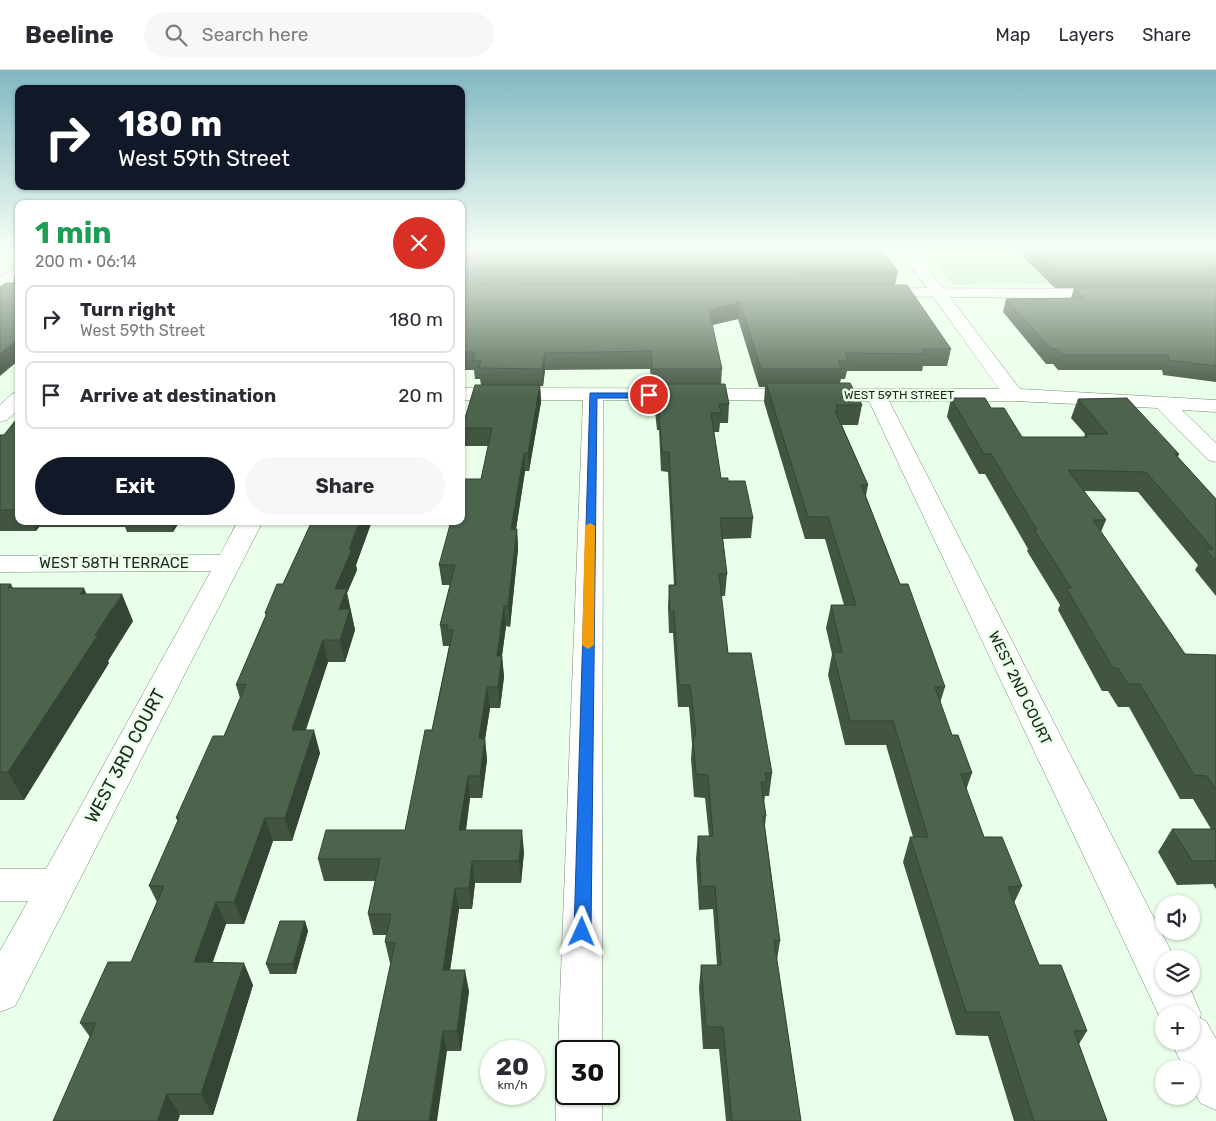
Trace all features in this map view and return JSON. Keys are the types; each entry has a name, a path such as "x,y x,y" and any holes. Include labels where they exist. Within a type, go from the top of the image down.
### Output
{"street":[{"path":"942,298 1014,395"},
{"name":"WEST 59TH STREET","path":"465,394 1014,395 1216,406"},
{"path":"580,1040 592,395"},
{"name":"WEST 2ND COURT","path":"876,395 1155,962"},
{"path":"0,416 15,402"},
{"path":"1163,402 1216,455"},
{"name":"WEST 3RD COURT","path":"0,992 249,525"},
{"name":"WEST 58TH TERRACE","path":"0,564 228,563"},
{"path":"0,885 57,885"},
{"path":"1198,1050 1216,1087"},
{"path":"579,1105 579,1121"}],"building":[{"path":"0,298 15,298 15,341 0,353"},
{"path":"465,298 916,298 951,349 922,349 925,354 845,353 848,361 838,361 842,369 761,369 740,302 709,310 722,369 652,369 651,351 545,353 542,369 479,368 481,361 473,361 475,354 465,352"},
{"path":"1216,298 1216,366 1169,360 1168,355 1063,355 1057,349 1051,349 1006,299"},
{"path":"766,383 850,383 862,405 836,405 838,411 835,411 868,485 861,485 900,584 908,584 945,687 935,687 952,735 958,735 972,773 961,774 984,837 1002,837 1022,886 1008,887 1039,965 1061,965 1087,1031 1074,1031 1107,1121 1034,1121 999,1012 966,1012 910,837 928,837 893,721 850,721 833,652 842,652 831,605 856,605 828,517 808,517"},
{"path":"654,384 725,384 729,404 719,404 721,413 711,413 721,478 728,478 728,481 745,481 753,518 720,518 727,574 719,574 728,653 751,653 772,773 765,773 767,782 761,782 766,816 763,816 780,941 774,940 801,1121 732,1121 723,1027 706,1027 701,965 721,965 715,886 701,887 698,836 713,836 708,775 696,774 693,736 696,736 690,685 679,685 674,611 670,611 669,585 676,585 669,452 662,452 659,411 657,411"},
{"path":"475,385 540,385 528,453 524,453 511,529 517,529 508,606 504,606 497,656 502,656 498,687 487,687 479,738 485,739 480,776 468,776 459,830 522,830 519,861 472,861 469,888 455,888 443,970 465,970 457,1031 443,1031 429,1121 357,1121 395,943 385,942 391,914 368,914 380,859 318,859 326,830 405,830 425,730 432,730 453,630 447,630 448,625 440,625 455,565 439,565 450,525 465,525 465,479 481,479 492,428 465,428 465,418"},
{"path":"951,398 985,398 991,408 1004,408 1022,437 1088,437 1085,434 1108,434 1078,399 1127,398 1179,454 1175,454 1216,499 1216,561 1205,549 1213,549 1146,472 1068,470 1106,520 1093,520 1185,654 1216,655 1216,790 1207,776 1194,775 1140,684 1128,684 1118,668 1113,668 1066,588 1071,588 1034,530 1037,530 991,454 984,454"},
{"path":"15,421 15,510 0,510 0,435 4,435"},
{"path":"310,525 358,525 349,549 352,549 335,589 347,589 339,609 350,609 340,640 323,640 292,730 314,730 285,818 265,818 234,902 216,902 194,962 244,963 201,1094 167,1094 157,1121 53,1121 96,1023 80,1023 108,962 131,962 164,886 149,886 179,818 176,818 213,736 224,736 246,684 236,685 267,613 265,613 277,584 283,584"},
{"path":"0,584 11,584 8,588 84,588 80,594 122,594 95,635 98,635 8,772 0,772"},
{"path":"1172,829 1216,829 1216,861 1192,861"},
{"path":"280,921 305,921 293,964 266,964"}],"slow traffic":[{"path":"588,645 590,526"}],"route":[{"path":"582,932 592,395 649,395"}]}
